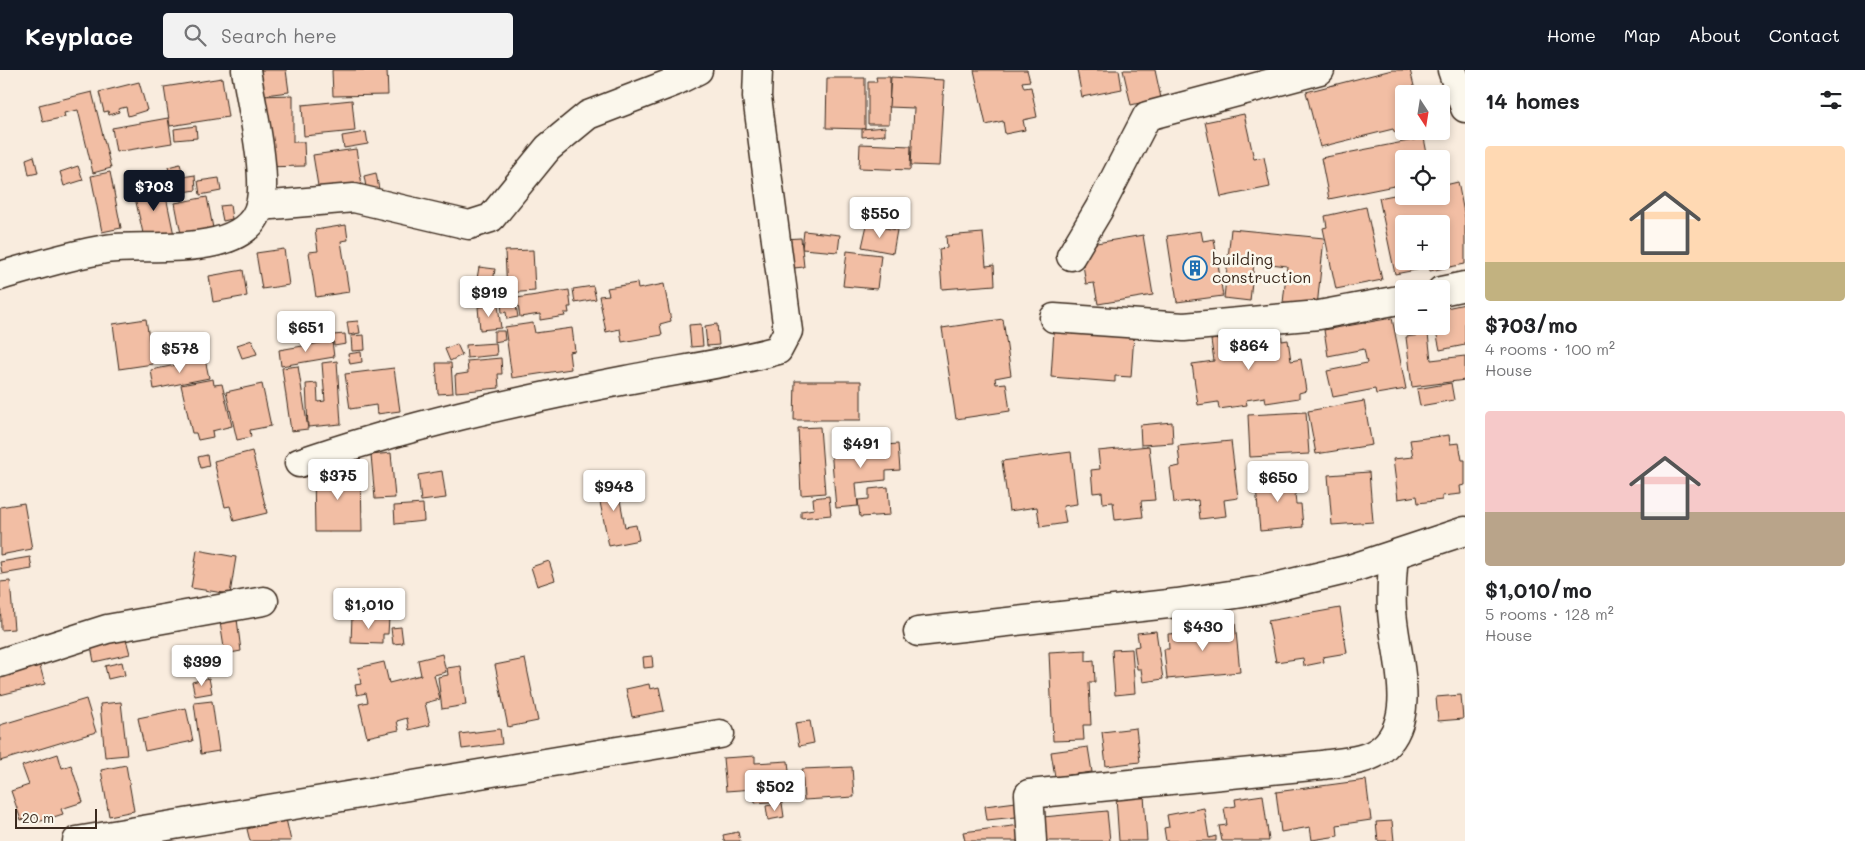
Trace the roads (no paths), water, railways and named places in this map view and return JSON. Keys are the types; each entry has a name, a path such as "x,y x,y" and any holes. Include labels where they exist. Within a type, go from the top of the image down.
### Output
{"street":[{"path":"0,276 64,258 114,248 173,248 210,243 233,235 252,224 260,206 262,180 246,70"},
{"path":"260,206 354,198 469,225 490,218 548,148 588,115 674,82 698,70"},
{"path":"300,463 348,446 455,418 625,380 778,350 788,331 757,98 758,70"},
{"path":"1071,256 1099,209 1147,116 1320,70"},
{"path":"1452,70 1465,108"},
{"path":"1450,289 1465,286"},
{"path":"1054,318 1184,327 1319,315 1395,300"},
{"path":"918,632 1177,603 1263,590 1394,556 1465,531"},
{"path":"1032,841 1029,794 1322,765 1359,760 1383,748 1394,734 1402,712 1404,691 1392,611 1394,556"},
{"path":"0,663 107,629 264,601"},
{"path":"77,841 720,734"}],"place":[{"name":"building construction","path":"1195,268"}]}
